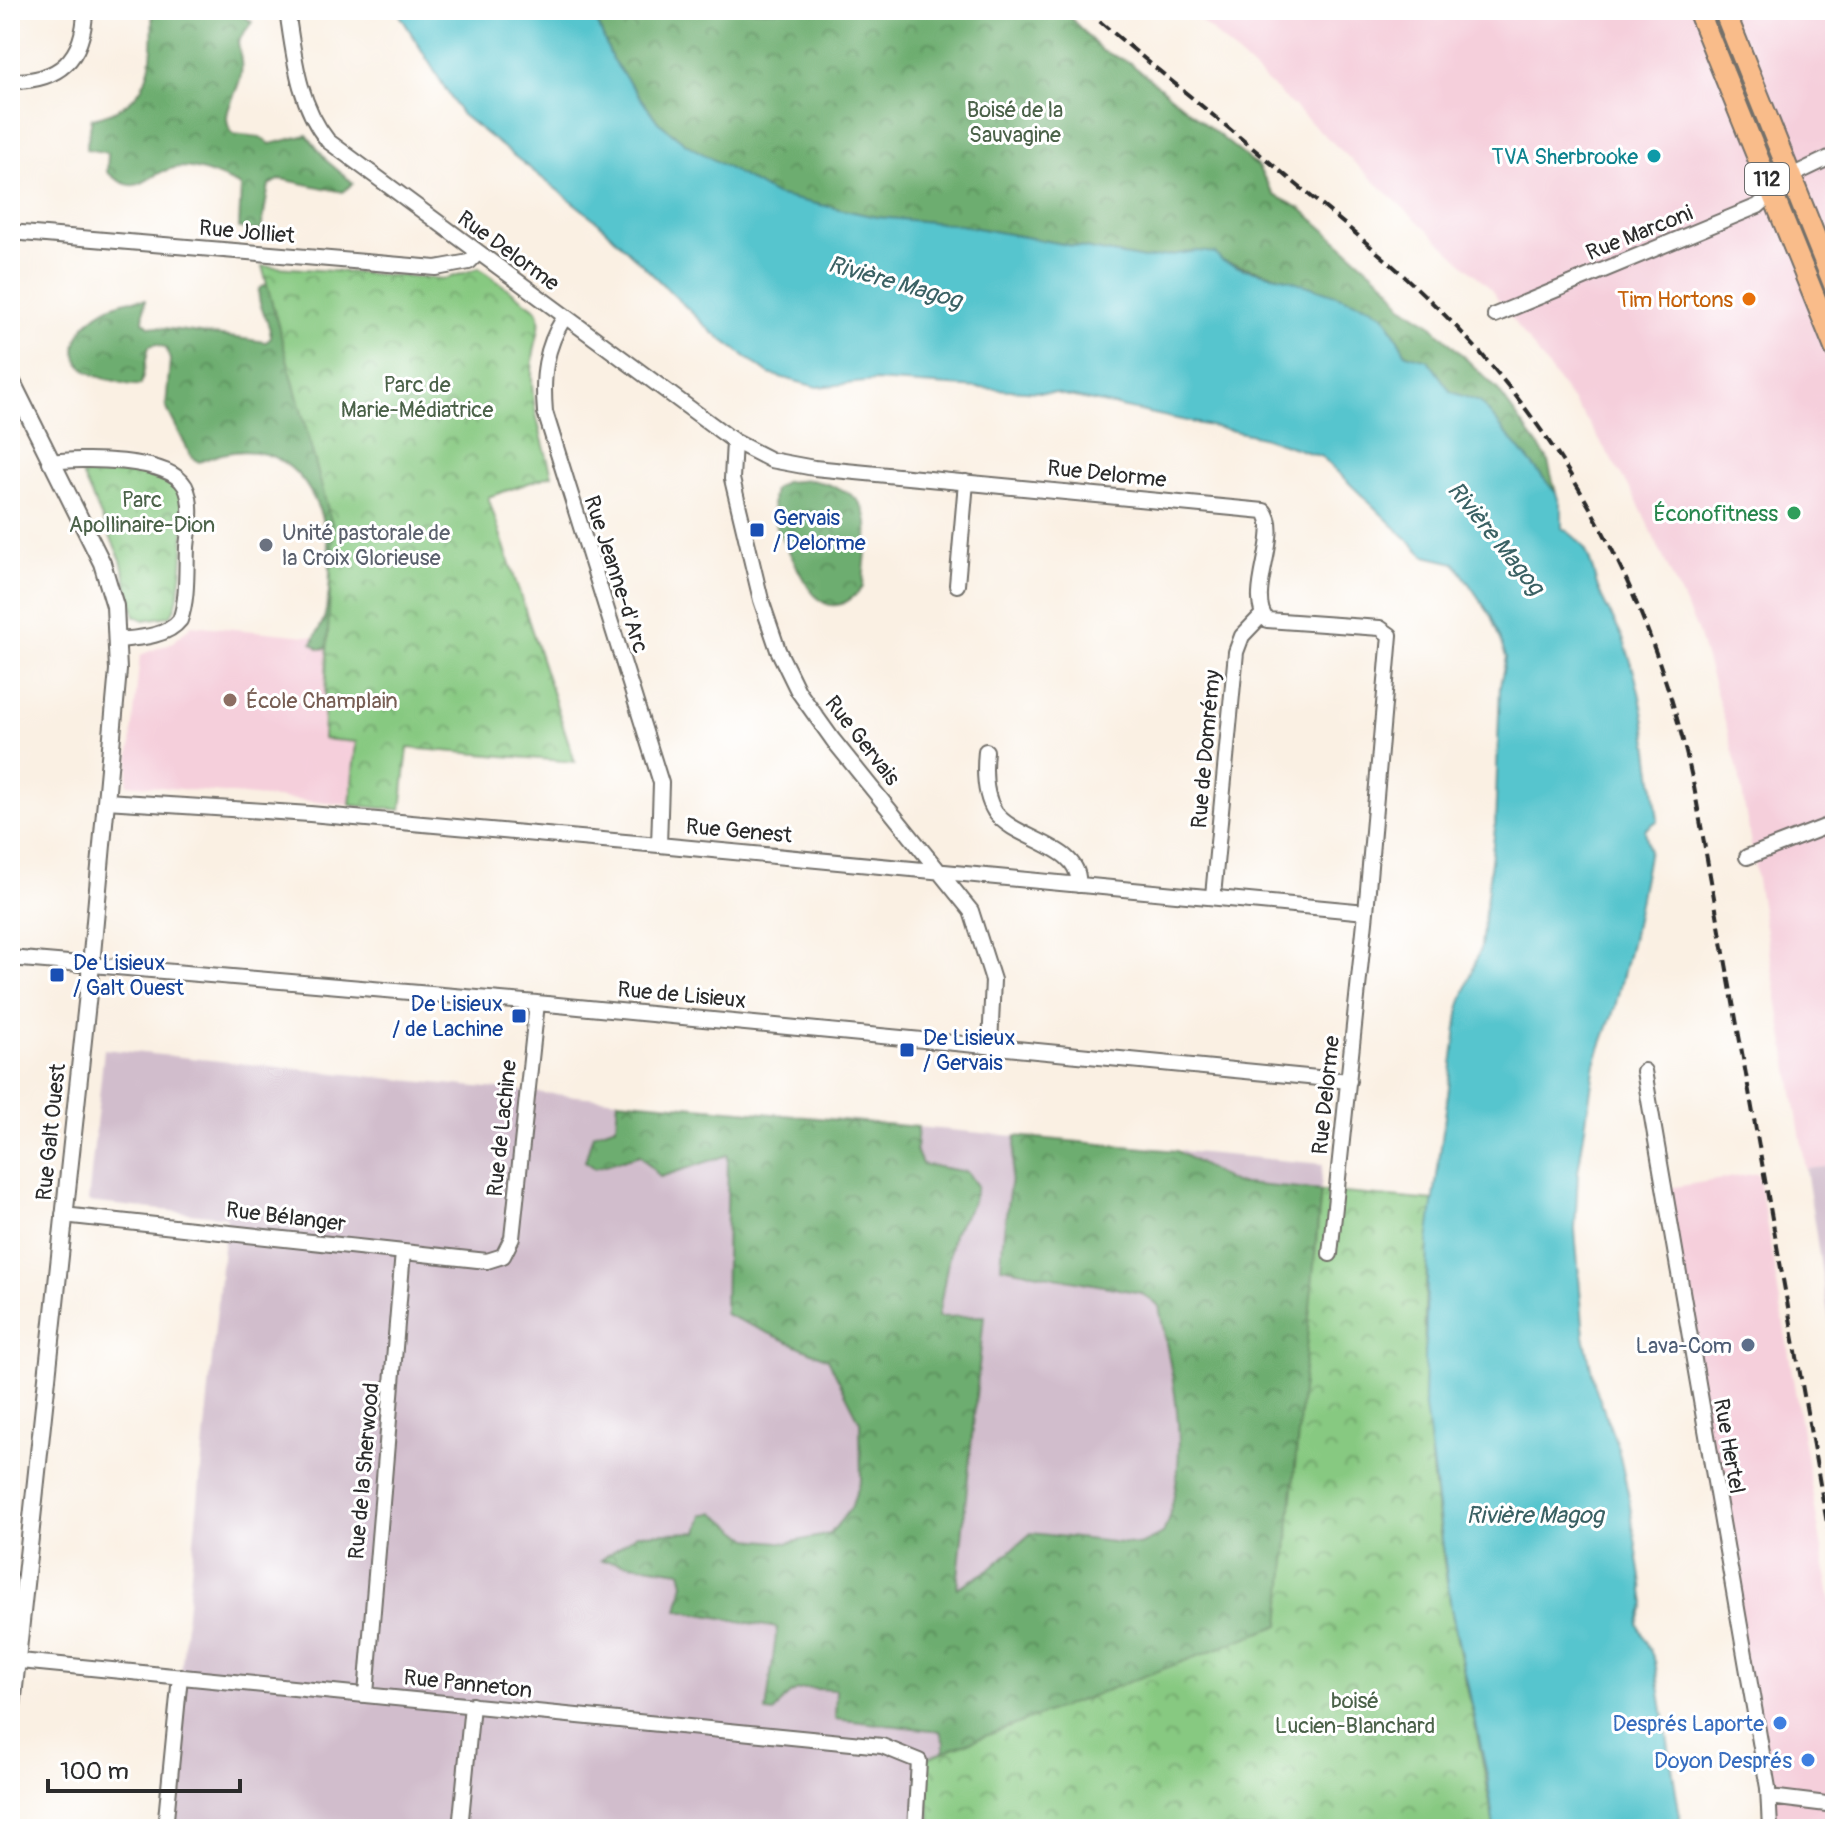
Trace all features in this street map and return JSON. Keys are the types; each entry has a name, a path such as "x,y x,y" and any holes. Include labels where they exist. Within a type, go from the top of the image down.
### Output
{"main road":[{"name":"112","path":"1698,10 1835,348"},
{"name":"112","path":"1724,10 1835,287"}],"street":[{"path":"10,81 40,80 74,56 84,36 85,10"},
{"name":"Rue Delorme","path":"287,10 302,91 323,134 339,151 564,318 755,454 789,464 1264,511 1268,525 1260,598 1262,615 1275,622 1380,628 1390,635 1366,912 1330,1254"},
{"path":"1791,176 1835,155"},
{"name":"Rue Marconi","path":"1495,315 1689,237 1773,196 1791,176"},
{"name":"Rue Jolliet","path":"10,232 436,268 469,262 477,254"},
{"name":"Rue Jeanne-d'Arc","path":"564,318 544,364 545,412 661,783 659,845"},
{"name":"Rue Galt Ouest","path":"10,378 102,563 115,606 118,640 91,965 13,1660 10,1725"},
{"name":"Rue Gervais","path":"734,441 732,479 761,600 785,664 798,691 833,740 943,872 971,911 993,980 990,1045"},
{"path":"50,462 78,459 158,467 175,474 184,485 190,508 184,609 180,620 174,628 161,633 118,640"},
{"path":"957,585 966,482"},
{"name":"Rue de Domrémy","path":"1213,896 1236,652 1242,636 1262,615"},
{"path":"986,751 984,773 994,810 1003,821 1072,861 1080,874 1078,885"},
{"name":"Rue Genest","path":"106,801 310,814 1366,912"},
{"path":"1747,857 1835,823"},
{"name":"Rue de Lisieux","path":"10,958 537,1003 1349,1081"},
{"name":"Rue de Lachine","path":"503,1256 512,1238 537,1003"},
{"name":"Rue Hertel","path":"1644,1071 1770,1797 1770,1829"},
{"name":"Rue Bélanger","path":"63,1215 487,1261 503,1256"},
{"name":"Rue de la Sherwood","path":"366,1694 403,1252"},
{"name":"Rue Panneton","path":"13,1660 882,1746 919,1761 915,1829"},
{"path":"165,1829 180,1676"},
{"path":"460,1829 472,1705"},
{"path":"1770,1797 1835,1805"}],"shaded area":[{"path":"1189,10 1835,10 1835,1166 1806,1169 1739,774 1697,630 1635,497 1588,422 1489,287"},
{"name":"École Champlain","path":"192,625 328,638 323,739 356,742 350,805 127,784 140,655 173,642"},
{"path":"104,1049 433,1083 1323,1164 1280,1625 933,1829 201,1829 166,1825 226,1217 88,1202"},
{"path":"1835,1166 1835,1360 1806,1169"},
{"path":"1758,1173 1835,1625 1835,1829 1770,1829 1663,1189"}],"green space":[{"path":"218,9 252,22 238,41 241,74 227,120 233,134 260,137 270,144 307,135 327,161 353,183 343,192 281,179 269,185 261,231 239,228 241,186 218,176 182,167 164,171 135,185 118,180 107,172 108,153 86,149 92,118 127,104 146,79 152,48 152,10"},
{"name":"Boisé de la Sauvagine","path":"592,10 1063,10 1102,51 1129,62 1258,167 1274,195 1300,208 1390,287 1402,306 1428,322 1496,388 1547,458 1556,493 1480,402 1451,392 1428,360 1406,354 1392,328 1282,277 1222,261 1144,259 954,224 876,217 775,195 686,144 658,122 612,59"},
{"name":"Parc de Marie-Médiatrice","path":"262,266 445,279 479,268 537,310 539,321 532,389 552,475 488,497 575,762 408,748 401,810 350,805 356,742 323,739 333,528"},
{"path":"270,282 342,478 340,647 319,649 312,643 325,615 330,582 329,549 322,517 309,489 290,468 266,454 235,452 199,462 192,458 166,407 170,360 166,348 157,344 149,346 141,385 133,385 89,372 78,361 75,347 80,333 91,319 107,308 125,301 145,300 143,321 149,326 266,342 271,338 259,289"},
{"name":"Parc Apollinaire-Dion","path":"93,467 149,470 170,477 177,483 183,509 182,573 170,616 144,620 135,616 121,560 82,475 84,470"},
{"path":"811,480 851,495 866,516 863,587 840,605 821,601 813,593 776,526 772,508 774,489 784,482"},
{"path":"618,1100 918,1127 916,1150 922,1164 967,1172 977,1186 972,1204 953,1234 938,1317 984,1316 957,1588 988,1571 1031,1533 1140,1545 1163,1534 1177,1477 1178,1421 1159,1306 1141,1293 1001,1267 1016,1136 1177,1151 1234,1183 1321,1191 1315,1250 1434,1201 1425,1303 1431,1456 1451,1608 1494,1829 932,1829 944,1743 940,1731 835,1719 836,1690 800,1690 787,1696 774,1713 766,1712 777,1628 678,1610 684,1583 681,1571 601,1560 637,1534 698,1532 703,1515 714,1512 749,1539 788,1543 830,1534 851,1508 861,1480 860,1422 828,1359 725,1314 728,1155 660,1177 640,1155 595,1168 585,1161 593,1134 616,1126"},
{"name":"boisé Lucien-Blanchard","path":"1321,1191 1434,1201 1425,1303 1431,1456 1451,1608 1494,1829 933,1829 919,1761 1280,1625"}],"water":[{"name":"Rivière Magog","path":"397,10 592,10 612,59 658,122 686,144 775,195 876,217 954,224 1144,259 1197,251 1215,253 1222,261 1244,269 1282,277 1371,307 1385,316 1406,354 1428,360 1451,392 1480,402 1556,493 1562,511 1562,528 1586,552 1598,589 1623,638 1632,665 1646,731 1658,820 1645,830 1649,850 1633,935 1615,1007 1595,1063 1578,1172 1575,1230 1584,1336 1595,1386 1618,1448 1628,1493 1645,1604 1638,1624 1655,1661 1682,1829 1494,1829 1488,1779 1451,1608 1424,1399 1428,1242 1460,1006 1481,946 1495,828 1500,685 1506,657 1491,616 1455,563 1425,556 1322,457 1262,437 1055,393 875,381 817,387 769,374 712,332 598,222 461,114"}],"railway":[{"path":"1086,10 1371,247 1448,318 1531,416 1594,515 1620,566 1663,674 1694,787 1835,1567"}],"place":[{"name":"TVA Sherbrooke","path":"1654,156"},
{"name":"Tim Hortons","path":"1749,299"},
{"name":"Éconofitness","path":"1794,513"},
{"name":"Gervais / Delorme","path":"757,530"},
{"name":"Unité pastorale de la Croix Glorieuse","path":"266,545"},
{"name":"École Champlain","path":"230,700"},
{"name":"De Lisieux / Galt Ouest","path":"57,975"},
{"name":"De Lisieux / de Lachine","path":"519,1016"},
{"name":"De Lisieux / Gervais","path":"907,1050"},
{"name":"Lava-Com","path":"1748,1345"},
{"name":"Després Laporte","path":"1780,1723"},
{"name":"Doyon Després","path":"1808,1760"}]}
